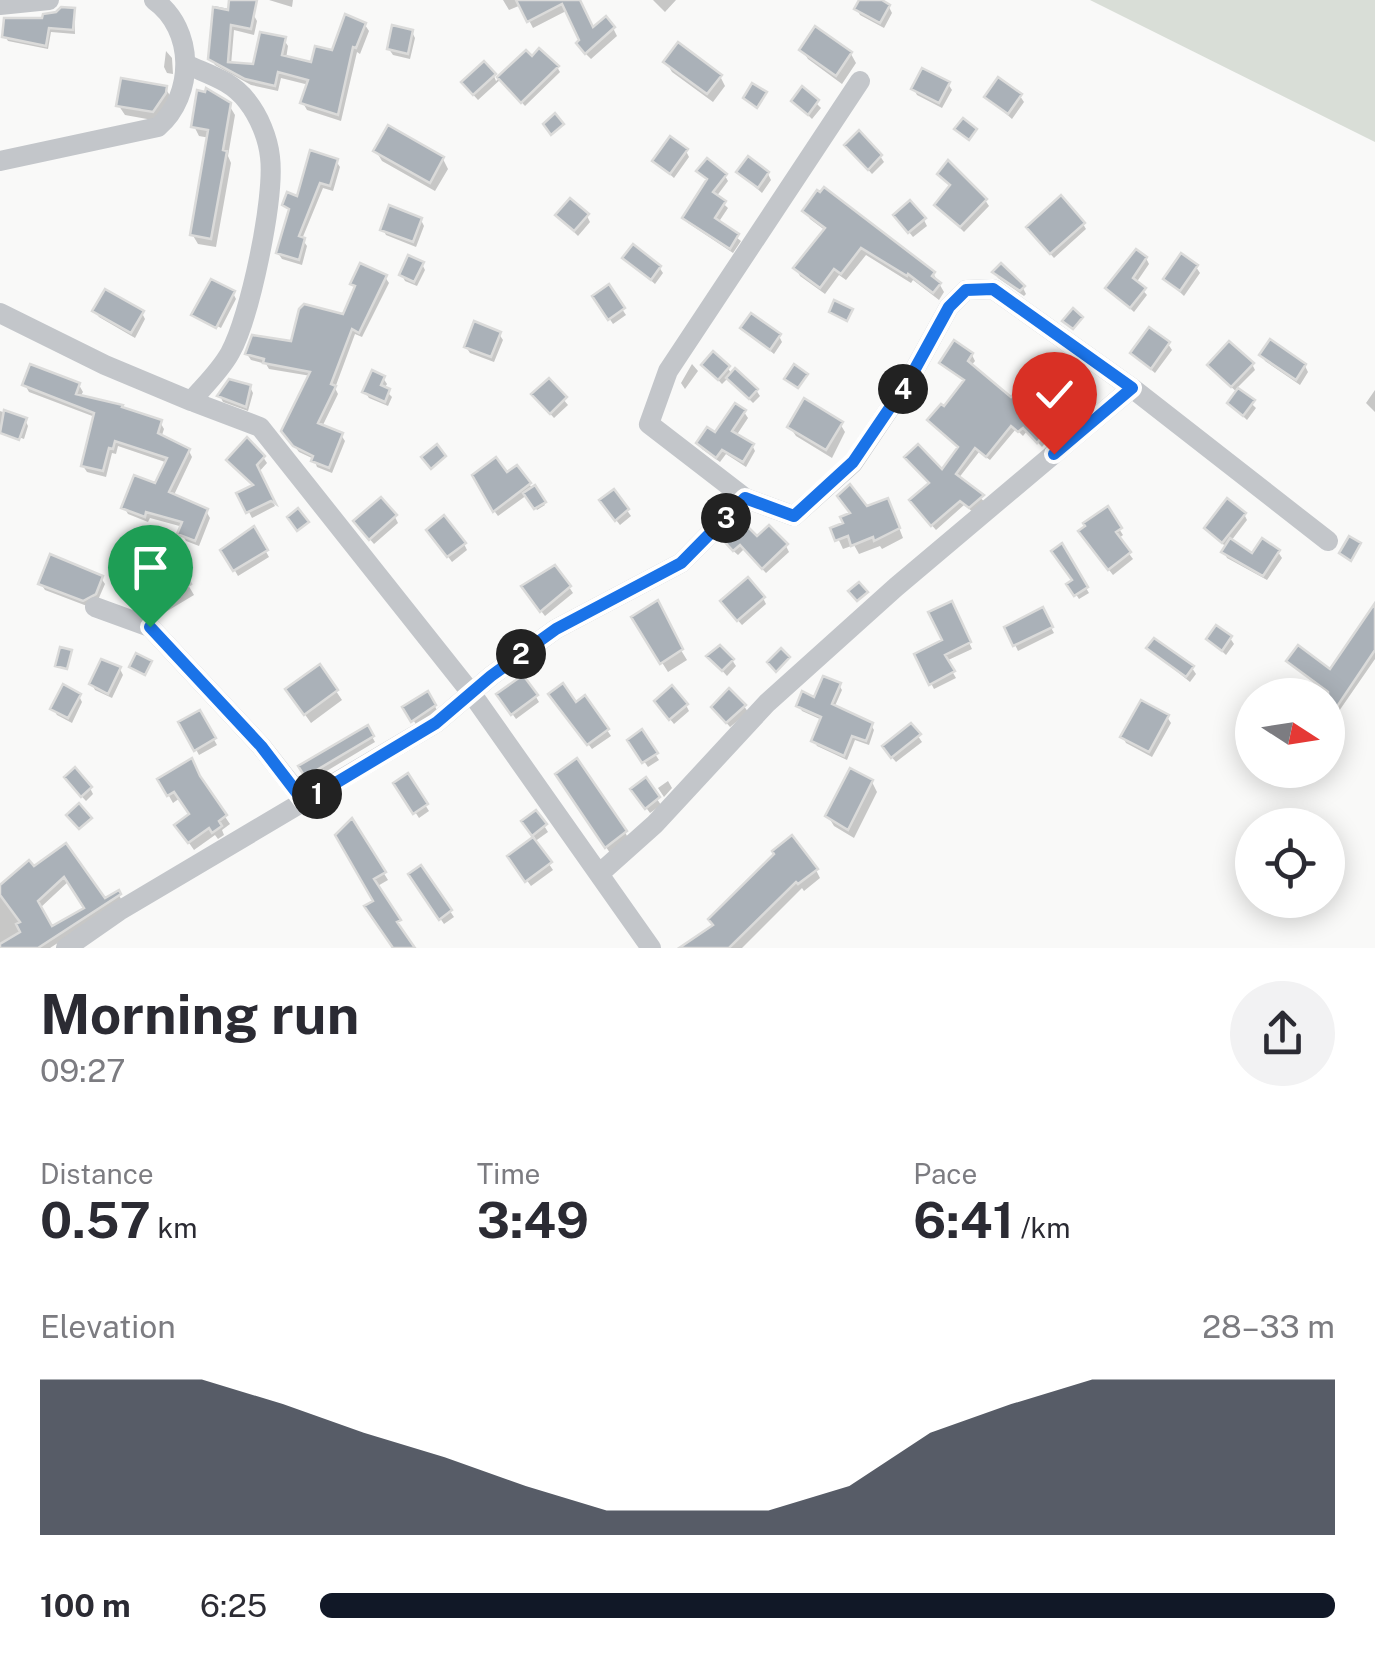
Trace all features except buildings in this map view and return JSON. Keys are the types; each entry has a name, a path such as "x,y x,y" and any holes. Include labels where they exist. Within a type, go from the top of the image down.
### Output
{"street":[{"path":"0,5 48,0"},
{"path":"0,161 158,128 174,108 188,65 183,41 164,8 154,0"},
{"path":"188,65 230,84 246,100 259,120 270,156 270,186 251,299 230,353 191,401"},
{"path":"860,80 668,371 649,424 745,498 794,516 853,462 910,378 949,307 966,290 993,289 1132,388 1328,541"},
{"path":"0,313 105,365 260,428 472,694 651,948"},
{"path":"599,874 655,824 767,703 896,586 1132,388"},
{"path":"66,948 119,912 436,723 491,676 556,629 681,563 745,498"},
{"path":"95,606 150,627 261,746 304,802"}],"shaded area":[{"path":"1090,0 1375,0 1375,142"}],"route":[{"path":"150,627 261,746 304,802 436,723 491,676 556,629 681,563 745,498 794,516 853,462 910,378 949,307 966,290 993,289 1132,388 1054,454"}]}
